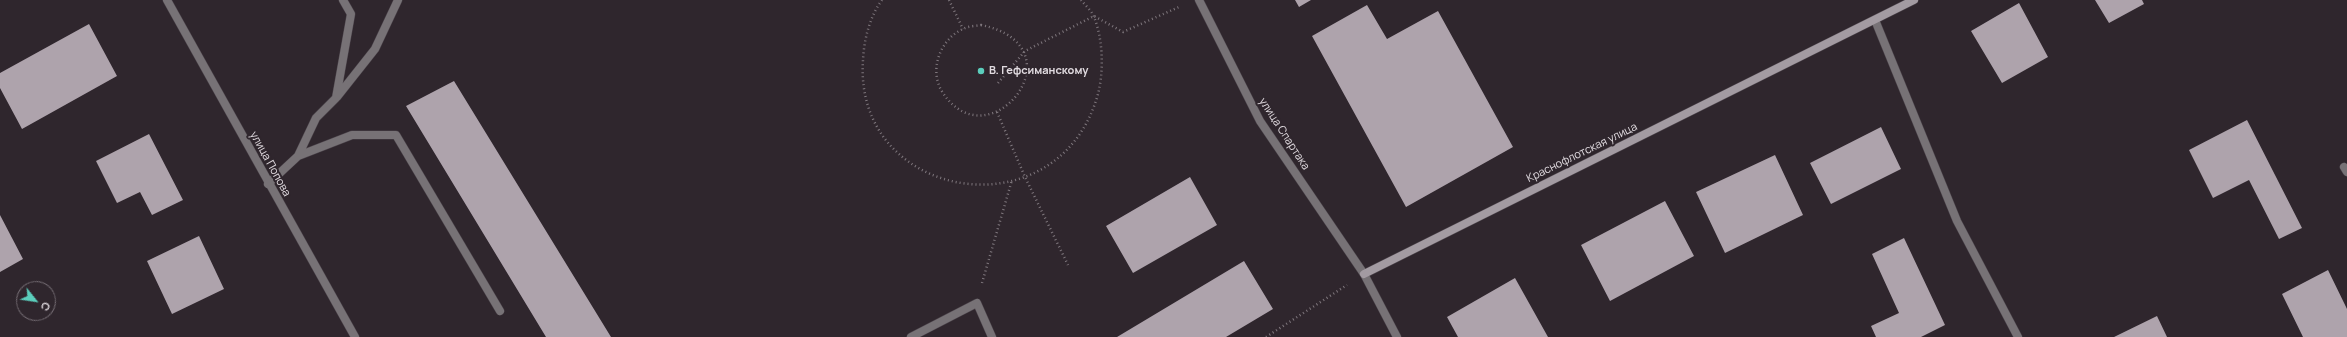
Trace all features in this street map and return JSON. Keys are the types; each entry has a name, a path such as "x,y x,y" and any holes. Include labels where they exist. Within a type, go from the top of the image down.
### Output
{"street":[{"name":"улица Попова","path":"167,0 268,184 355,337"},
{"path":"336,98 351,14 343,0"},
{"path":"268,184 298,156 316,118 336,98 375,50 398,0"},
{"name":"улица Спартака","path":"1199,0 1260,121 1364,274 1398,337"},
{"name":"Краснофлотская улица","path":"1364,274 1914,0"},
{"path":"1875,20 1957,221 2018,337"},
{"path":"298,156 352,135 396,135 500,311"},
{"path":"911,337 977,303 992,337"}],"path":[{"path":"882,0 870,23 864,46 862,69 865,93 884,136 899,153 917,168 938,178 961,184 984,186 1025,177 1050,164 1068,149 1083,130 1093,110 1100,87 1102,63 1094,16"},
{"path":"949,0 964,29"},
{"path":"1081,0 1094,16 1122,32 1182,6"},
{"path":"998,83 1025,51 1094,16"},
{"path":"981,25 998,28 1013,37 1025,51 1026,70 1022,88 1012,102 997,112 980,115 963,112 949,102 939,87 936,70 940,53 949,38 964,29 981,25"},
{"path":"997,112 1025,177 1068,265"},
{"path":"977,303 1012,180"},
{"path":"1266,337 1364,274"}],"building":[{"path":"1295,0 1311,0 1299,7"},
{"path":"2095,0 2142,0 2144,4 2109,23"},
{"path":"2019,3 2048,57 2002,83 1971,31"},
{"path":"1367,5 1387,39 1438,11 1513,147 1406,207 1312,36"},
{"path":"89,24 117,76 22,129 0,88 0,73"},
{"path":"454,81 611,337 546,337 406,106"},
{"path":"2247,120 2302,228 2279,239 2249,180 2213,198 2189,150"},
{"path":"1881,127 1901,169 1831,204 1810,163"},
{"path":"149,134 183,200 152,215 140,192 117,203 96,161"},
{"path":"1775,155 1803,215 1725,253 1696,192"},
{"path":"1190,177 1217,225 1133,273 1106,226"},
{"path":"1665,201 1694,256 1610,301 1581,245"},
{"path":"0,215 23,259 0,272"},
{"path":"199,236 224,289 172,314 147,261"},
{"path":"1904,238 1945,325 1921,337 1876,337 1871,326 1899,313 1872,254"},
{"path":"1244,261 1273,309 1226,337 1117,337"},
{"path":"2328,270 2347,309 2347,337 2303,337 2282,294"},
{"path":"1515,278 1548,337 1458,337 1447,317"},
{"path":"2157,316 2167,337 2114,337"}],"place":[{"name":"В. Гефсиманскому","path":"981,71"}]}
